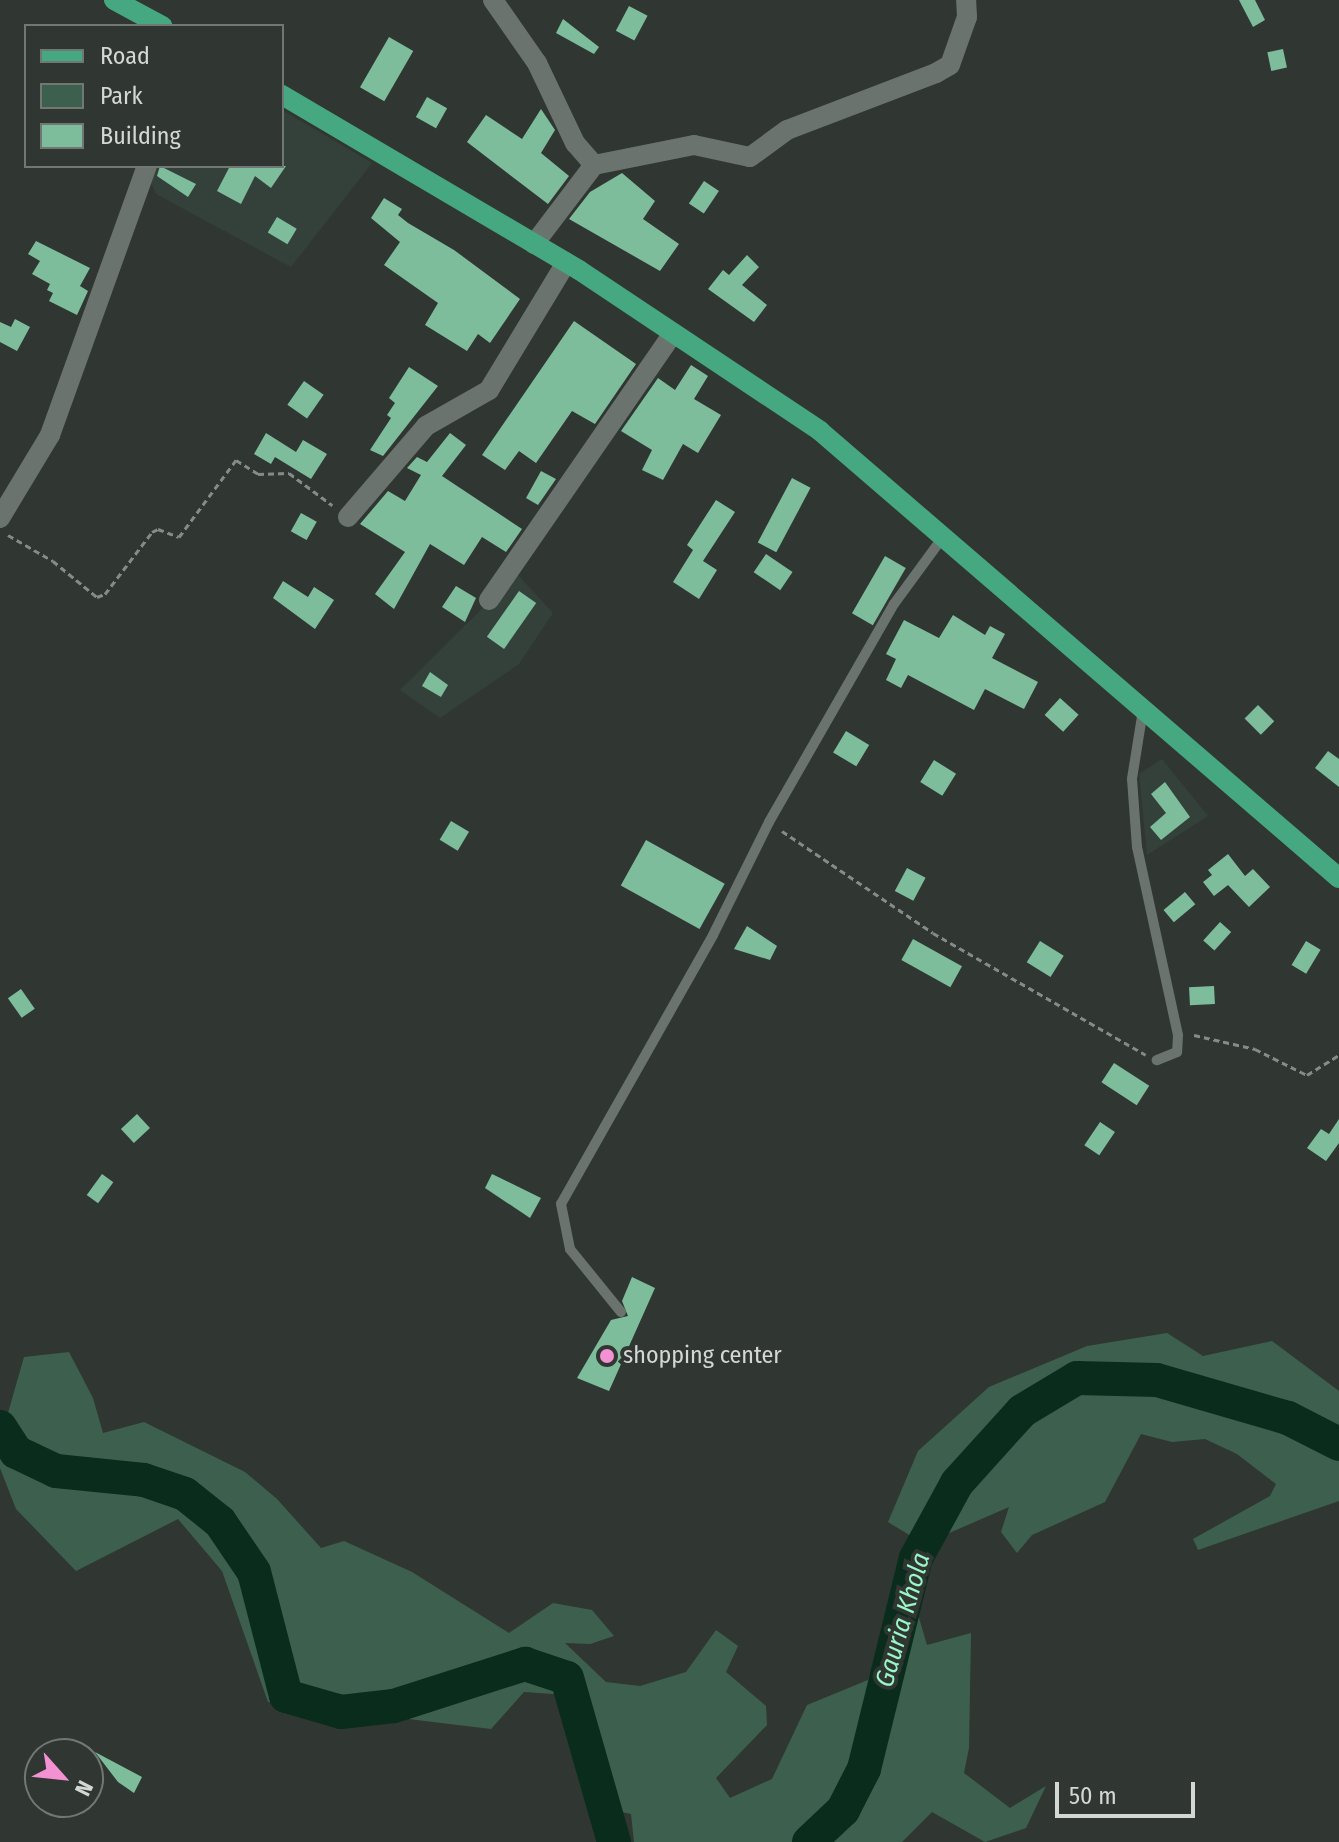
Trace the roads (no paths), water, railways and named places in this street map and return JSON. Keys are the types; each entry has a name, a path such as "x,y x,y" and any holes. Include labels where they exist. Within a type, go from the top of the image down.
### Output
{"main road":[{"path":"114,0 158,24"},
{"path":"284,96 566,263 820,431 1339,878"}],"street":[{"path":"493,0 537,63 575,143 594,165"},
{"path":"534,244 594,165 694,145 750,157 762,152 787,130 950,65 967,17 966,0"},
{"path":"0,518 50,435 146,168"},
{"path":"348,517 426,426 489,390 566,263"},
{"path":"489,600 673,333"}],"lane":[{"path":"621,1312 570,1249 561,1204 713,935 769,822 894,604 943,537"},
{"path":"1143,710 1132,779 1137,847 1178,1035 1177,1052 1157,1060"}],"waterway":[{"name":"Gauria Khola","path":"809,1842 843,1810 864,1769 916,1558 957,1483 1022,1411 1077,1378 1157,1380 1288,1418 1339,1444"},
{"name":"Gauria Khola","path":"0,1427 16,1452 56,1471 144,1480 185,1494 220,1522 254,1572 286,1696 341,1712 394,1706 525,1664 567,1678 614,1842"}],"place":[{"name":"shopping center","path":"607,1356"}]}
